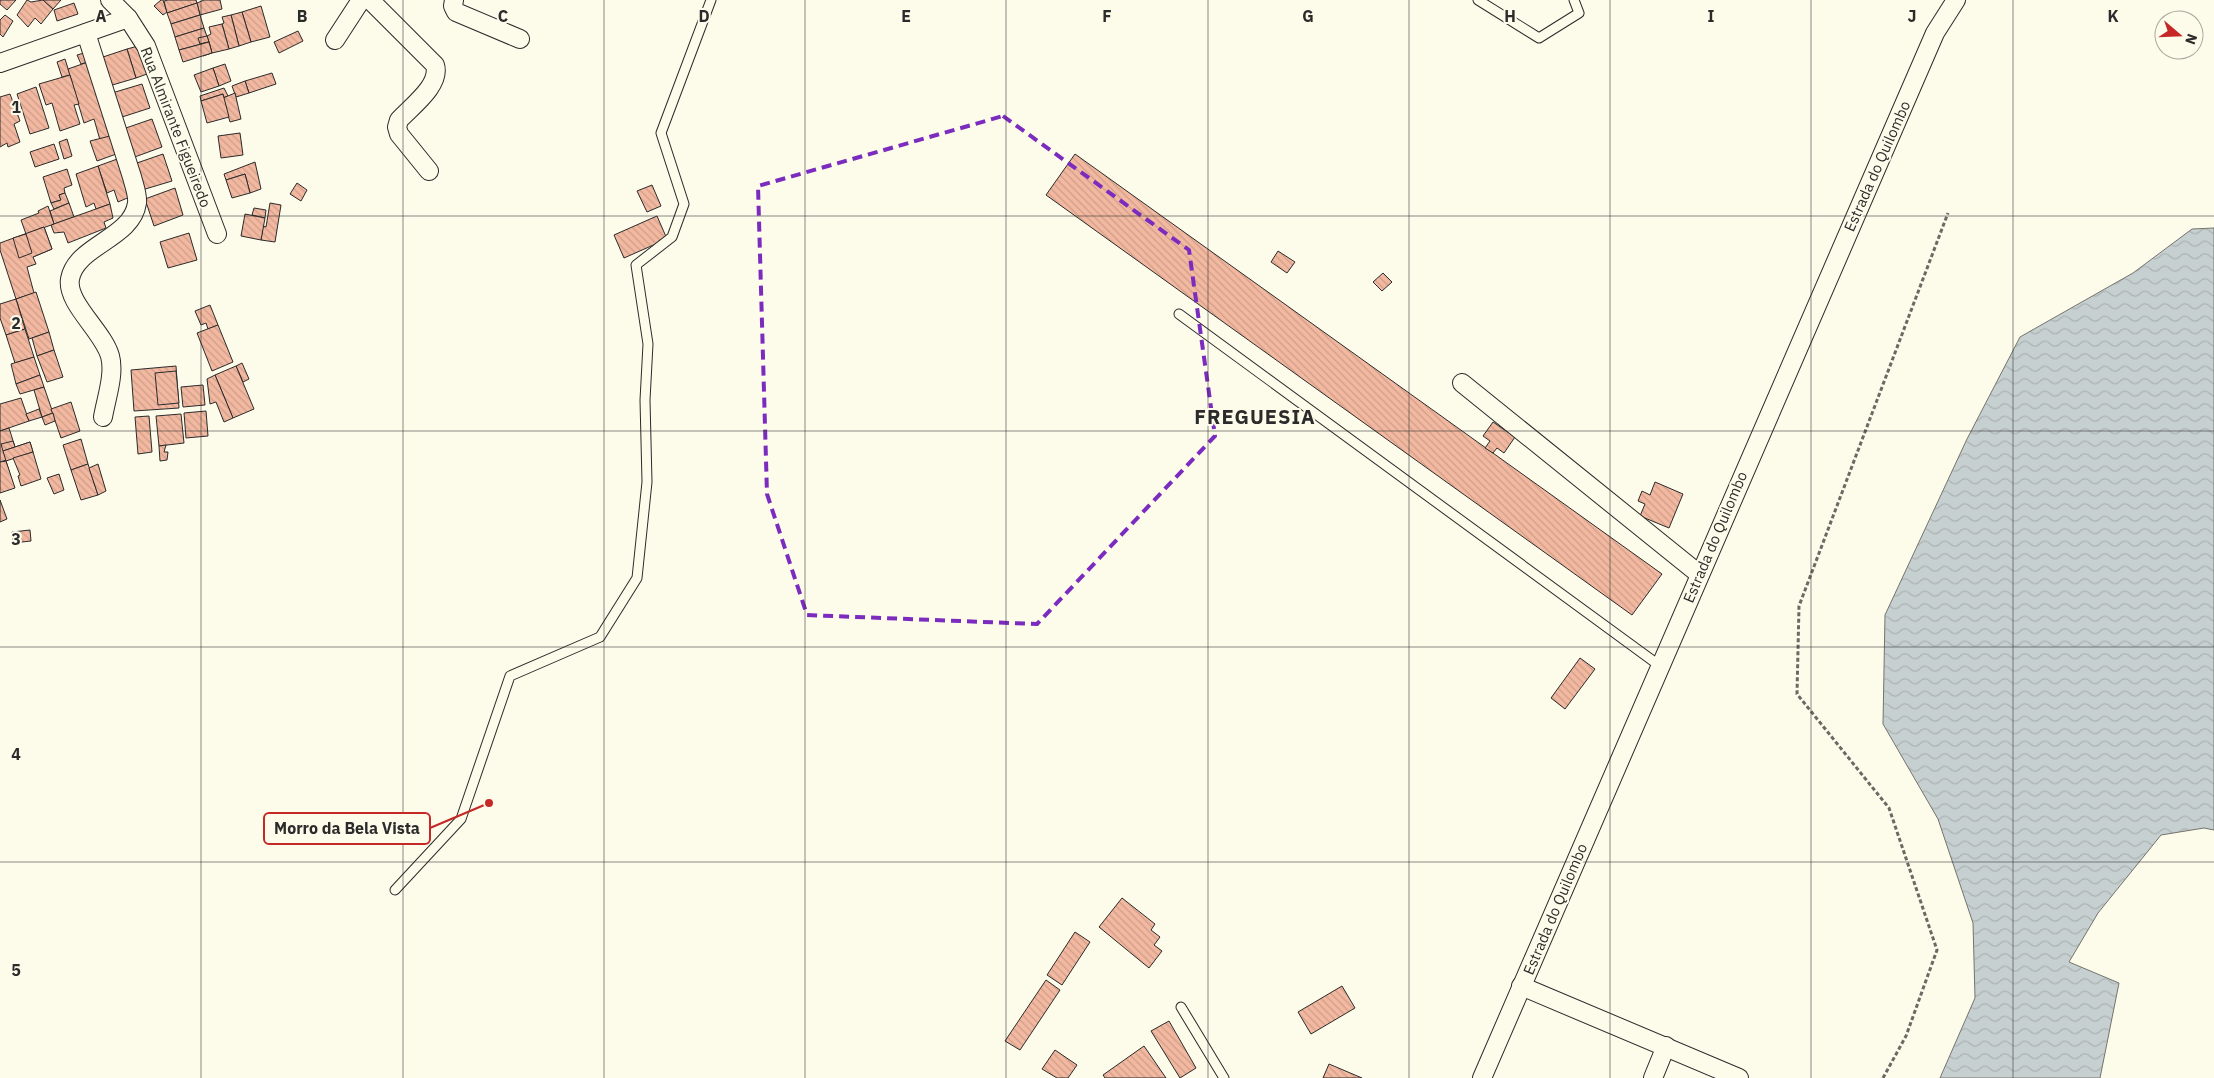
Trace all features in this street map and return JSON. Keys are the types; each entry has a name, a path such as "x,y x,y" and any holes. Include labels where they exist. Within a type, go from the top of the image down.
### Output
{"street":[{"name":"Rua Almirante Figueiredo","path":"110,0 128,18 146,46 217,234"},
{"path":"335,40 360,0"},
{"path":"370,0 435,65 437,73 434,82 399,120 397,127 399,134 430,171"},
{"path":"454,0 453,6 456,12 520,39"},
{"name":"Estrada do Quilombo","path":"1482,1078 1935,33 1956,0"},
{"path":"0,63 128,18"},
{"path":"86,32 132,177 137,200 130,218 114,234 83,258 70,278 70,291 98,331 111,357 110,380 102,417"},
{"path":"1462,383 1699,574"},
{"path":"1521,986 1666,1046 1731,1076"},
{"path":"1652,1078 1666,1046"}],"lane":[{"path":"395,890 461,819 510,676 600,637 637,578 647,482 645,400 648,344 636,264 672,237 684,204 662,134 711,0"},
{"path":"1478,0 1540,38 1579,13 1574,0"},
{"path":"1179,314 1660,666"},
{"path":"1181,1007 1224,1078"}],"path":[{"path":"1883,1078 1906,1036 1937,950 1889,808 1797,694 1799,606 1948,213"}],"highlighted area":[{"path":"1003,116 1189,250 1215,436 1037,624 807,615 767,494 758,186"}],"water":[{"path":"2214,228 2214,830 2204,828 2161,835 2098,913 2069,962 2119,983 2100,1078 1940,1078 1975,998 1973,923 1938,819 1883,724 1885,615 1967,439 2020,337 2133,273 2192,229"}],"building":[{"path":"0,0 16,0 7,10 0,4"},
{"path":"27,0 31,2 43,0 53,9 41,24 35,18 28,27 17,15"},
{"path":"43,0 61,0 53,9"},
{"path":"163,0 167,12 163,15 154,6"},
{"path":"196,0 197,3 167,13 164,1"},
{"path":"204,0 220,0 222,9 200,15 197,3"},
{"path":"74,3 78,14 57,21 54,10"},
{"path":"197,3 200,15 171,24 167,13"},
{"path":"261,6 270,37 251,42 242,12"},
{"path":"242,12 251,42 239,46 231,15"},
{"path":"5,15 13,21 3,37 0,34 0,20"},
{"path":"200,15 204,28 175,37 171,24"},
{"path":"231,15 239,46 229,49 222,17"},
{"path":"222,24 229,49 212,53 207,36 211,34 209,27"},
{"path":"204,28 209,42 179,50 175,37"},
{"path":"298,31 303,41 279,53 274,42"},
{"path":"207,36 209,42 200,44 198,38"},
{"path":"209,42 212,53 203,56 200,44"},
{"path":"209,42 212,53 183,62 179,50"},
{"path":"138,46 147,74 136,78 127,49"},
{"path":"127,49 136,78 109,86 100,58"},
{"path":"88,52 88,62 81,64 77,55"},
{"path":"65,59 70,75 62,77 57,62"},
{"path":"88,62 114,135 100,140 94,119 84,123 68,69"},
{"path":"225,64 231,81 219,86 213,68"},
{"path":"213,68 219,86 201,92 194,75"},
{"path":"272,73 276,84 249,93 245,81"},
{"path":"70,75 79,104 74,105 80,124 60,131 52,103 46,105 39,84"},
{"path":"245,81 249,93 236,97 232,86"},
{"path":"142,84 150,108 119,118 112,93"},
{"path":"36,87 49,128 30,134 17,94"},
{"path":"224,88 228,96 223,98 223,94 201,101 200,96"},
{"path":"235,93 241,119 230,122 223,98"},
{"path":"10,94 20,121 14,124 20,142 8,147 7,143 0,147 0,97"},
{"path":"223,94 229,117 207,123 201,101"},
{"path":"152,119 162,147 132,158 123,129"},
{"path":"240,133 243,155 221,158 218,136"},
{"path":"114,135 119,153 97,161 90,141"},
{"path":"67,139 72,156 64,159 59,142"},
{"path":"54,144 59,159 35,167 30,152"},
{"path":"163,154 172,181 142,190 134,164"},
{"path":"1075,154 1662,574 1632,615 1046,195"},
{"path":"120,158 132,196 118,202 114,190 107,193 98,166"},
{"path":"255,162 261,189 250,193 245,174 226,180 224,174"},
{"path":"98,166 110,204 96,209 94,203 86,207 76,174"},
{"path":"67,169 72,185 64,188 65,193 59,195 61,200 51,203 43,177"},
{"path":"245,174 250,193 232,198 226,180"},
{"path":"297,183 307,190 301,201 290,194"},
{"path":"652,185 661,206 647,212 637,191"},
{"path":"175,188 183,215 154,226 145,199"},
{"path":"65,193 69,203 54,209 51,203 61,200 59,195"},
{"path":"69,203 74,217 54,224 50,211"},
{"path":"270,203 281,205 275,242 261,240 263,226 266,227"},
{"path":"110,204 113,218 104,222 106,228 68,243 64,232 54,233 51,225"},
{"path":"48,206 54,224 26,234 21,220 39,213 38,211"},
{"path":"254,208 266,210 265,218 252,215"},
{"path":"245,214 265,218 261,240 241,236"},
{"path":"657,216 667,239 624,258 614,235"},
{"path":"44,227 52,249 33,257 26,234"},
{"path":"44,227 52,249 33,257 36,264 27,267 34,293 16,299 0,250 0,243"},
{"path":"189,233 197,260 168,268 160,242"},
{"path":"26,234 32,253 19,258 13,238"},
{"path":"1278,251 1295,262 1287,273 1271,262"},
{"path":"1383,273 1392,282 1382,291 1373,282"},
{"path":"36,292 49,332 29,339 16,299"},
{"path":"16,299 25,329 6,335 0,318 0,304"},
{"path":"210,305 218,325 208,329 206,323 201,325 195,311"},
{"path":"218,325 233,362 212,371 197,333"},
{"path":"25,329 34,357 15,363 6,335"},
{"path":"49,332 54,350 37,356 32,338"},
{"path":"54,350 63,377 47,382 37,356"},
{"path":"34,357 40,375 16,384 11,364"},
{"path":"242,363 249,379 243,382 236,366"},
{"path":"176,366 179,408 134,411 131,370"},
{"path":"236,366 254,409 233,418 215,375"},
{"path":"176,371 179,403 158,405 155,373"},
{"path":"40,375 44,387 20,394 16,384"},
{"path":"215,375 233,418 224,422 216,402 210,404 207,379"},
{"path":"203,385 205,405 183,407 181,387"},
{"path":"44,387 53,413 42,417 34,390"},
{"path":"21,398 29,421 0,431 0,404"},
{"path":"71,402 80,431 61,438 51,409"},
{"path":"39,409 42,417 29,421 26,414"},
{"path":"206,411 208,436 186,438 184,413"},
{"path":"53,413 55,421 45,425 42,417"},
{"path":"181,414 184,443 159,446 156,416"},
{"path":"149,416 152,452 138,454 135,417"},
{"path":"1493,422 1515,437 1504,453 1497,448 1493,453 1485,448 1490,441 1483,436"},
{"path":"9,428 15,447 30,442 33,452 0,462 0,431"},
{"path":"81,439 88,464 71,470 63,445"},
{"path":"13,441 15,447 3,451 1,444"},
{"path":"30,442 33,452 6,461 3,451"},
{"path":"166,445 164,452 168,452 167,460 160,461 159,446"},
{"path":"33,452 41,479 21,486 18,476 20,475 13,458"},
{"path":"6,461 9,471 6,472 2,462"},
{"path":"6,461 15,488 0,493 0,462"},
{"path":"88,464 98,495 81,500 71,470"},
{"path":"98,464 106,491 98,495 89,468"},
{"path":"59,474 64,490 54,494 47,478"},
{"path":"1655,482 1683,494 1669,528 1640,516 1645,504 1638,501 1642,491 1650,495"},
{"path":"0,500 7,519 0,522"},
{"path":"30,530 31,541 13,543 12,532"},
{"path":"1580,658 1595,669 1565,709 1551,698"},
{"path":"1122,898 1155,924 1151,930 1160,937 1154,945 1162,951 1149,968 1099,927"},
{"path":"1075,932 1090,942 1062,985 1047,975"},
{"path":"1046,980 1060,990 1020,1050 1005,1041"},
{"path":"1342,986 1355,1008 1311,1034 1298,1012"},
{"path":"1169,1021 1196,1068 1180,1078 1151,1031"},
{"path":"1144,1046 1166,1078 1105,1078 1103,1075"},
{"path":"1055,1050 1077,1065 1068,1078 1057,1078 1042,1069"},
{"path":"1329,1064 1362,1078 1323,1078"}],"place":[{"name":"Morro da Bela Vista","path":"489,803"}],"district":[{"name":"FREGUESIA","path":"1255,416"}]}
